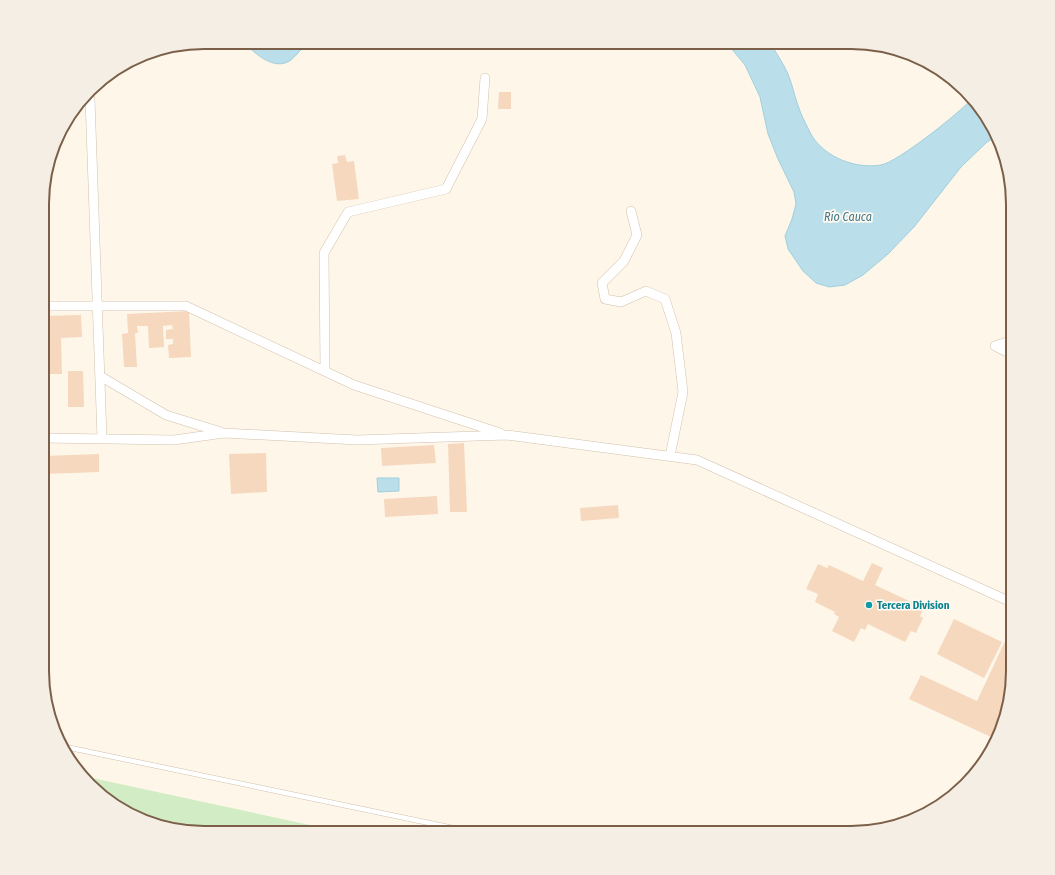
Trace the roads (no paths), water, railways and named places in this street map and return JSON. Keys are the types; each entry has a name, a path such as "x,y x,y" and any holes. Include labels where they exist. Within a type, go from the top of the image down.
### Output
{"street":[{"path":"325,371 324,253 348,212 446,189 482,120 485,78"},
{"path":"90,100 102,438"},
{"path":"631,211 637,235 624,261 602,282 605,299 621,302 646,291 665,299 676,333 683,392 670,456"},
{"path":"49,306 186,306 354,385 507,435"},
{"path":"1006,342 995,346 1006,352"},
{"path":"100,376 166,415 224,433"},
{"path":"49,438 174,440 224,433 357,440 507,435 697,460 1006,600"}],"lane":[{"path":"70,748 444,826"}],"water":[{"path":"251,49 302,49 291,60 278,64 265,60"},
{"name":"Río Cauca","path":"732,49 773,49 788,74 800,111 812,136 825,150 842,160 871,166 889,162 928,136 968,103 980,118 991,139 961,167 914,227 888,254 863,275 845,285 829,287 816,283 803,271 788,249 785,236 796,204 794,192 768,134 760,97 745,65"},
{"path":"377,478 399,478 399,491 378,492"}],"place":[{"name":"Tercera Division","path":"869,605"}]}
